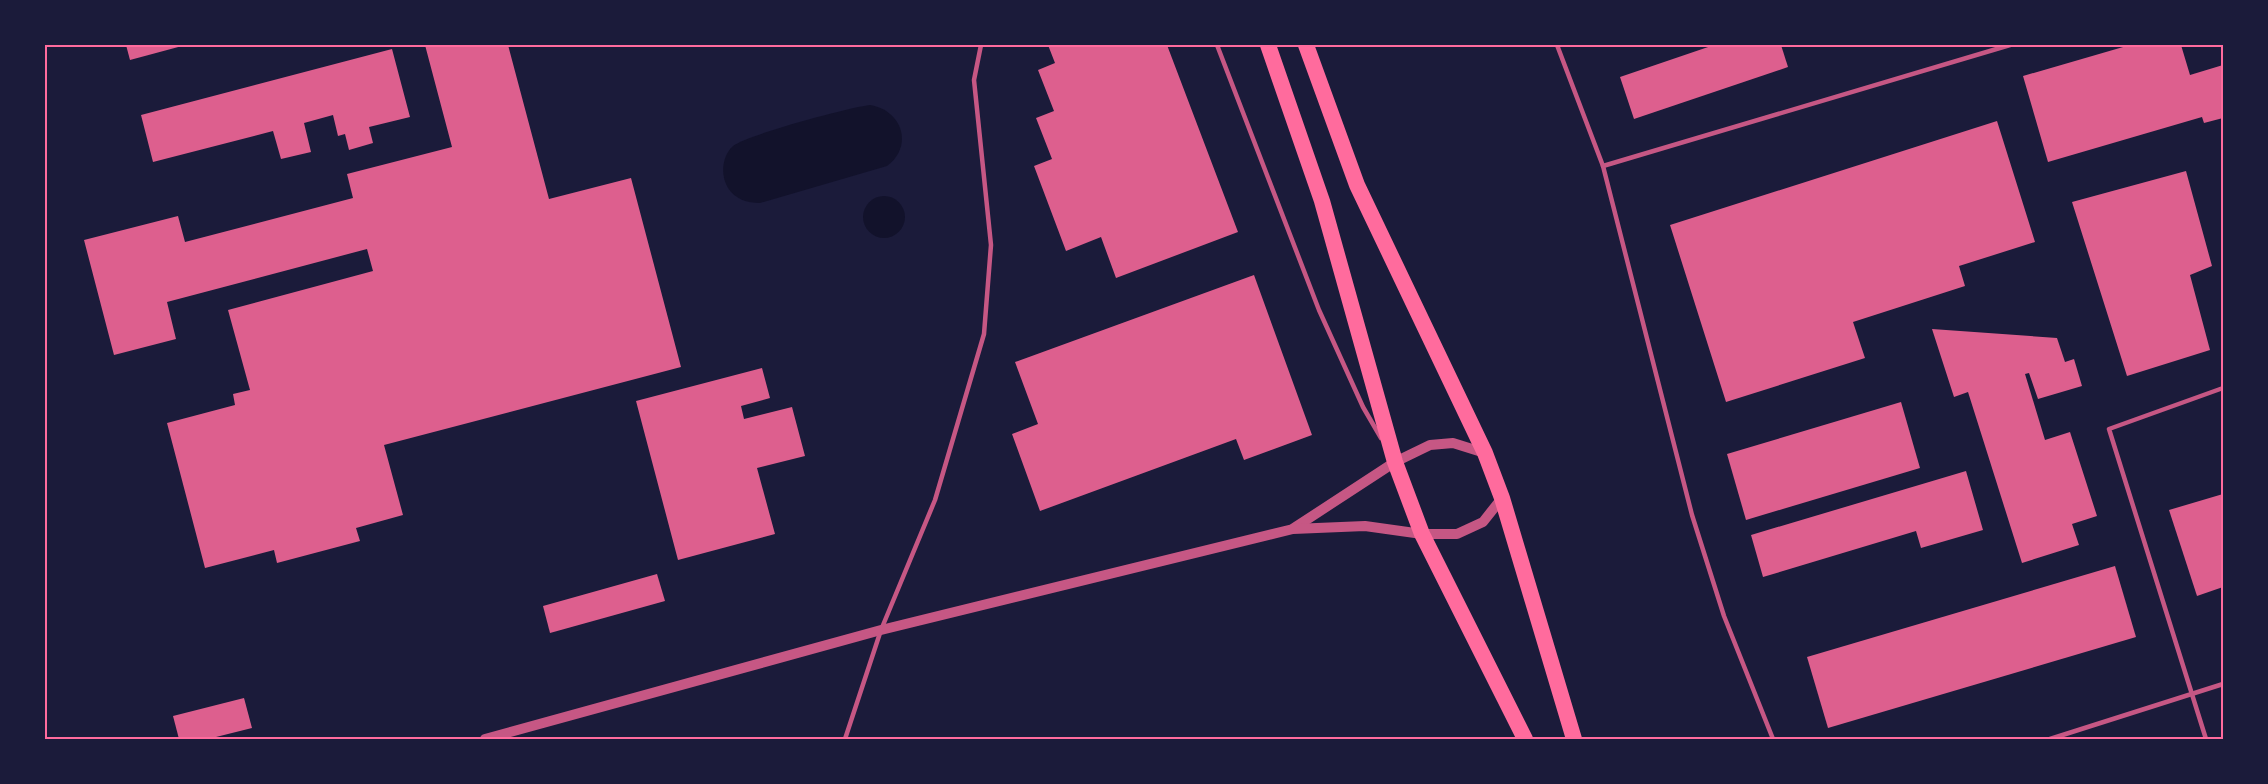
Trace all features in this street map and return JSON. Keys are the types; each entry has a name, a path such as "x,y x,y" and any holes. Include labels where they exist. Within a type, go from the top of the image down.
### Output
{"highway":[{"path":"1268,45 1322,201 1395,462 1422,534 1525,739"},
{"path":"1305,45 1357,185 1485,453 1502,498 1574,739"}],"street":[{"path":"1293,529 1395,462 1430,445 1453,443 1485,453"},
{"path":"485,739 881,630 1293,529 1365,526 1422,534 1457,534 1483,522 1502,498"}],"lane":[{"path":"845,739 881,630 935,500 984,334 991,245 974,80 981,45"},
{"path":"1216,45 1319,310 1363,407 1395,462"},
{"path":"1557,45 1603,166 1692,514 1724,616 1773,739"},
{"path":"1603,166 2010,45"},
{"path":"2206,739 2109,429 2223,388"},
{"path":"2050,739 2223,684"}],"shaded area":[{"path":"870,105 890,114 897,121 901,130 900,149 887,166 760,203 742,200 734,195 725,183 723,166 726,155 733,146 742,141 822,116"},
{"path":"884,196 892,197 899,202 904,209 904,225 899,232 892,237 884,238 876,237 869,232 864,225 863,217 864,209 869,202 876,197"}],"building":[{"path":"126,45 182,45 182,46 130,60"},
{"path":"425,45 508,45 549,199 631,178 681,367 384,445 403,515 356,528 360,541 277,563 274,550 205,568 167,423 235,405 233,394 250,390 228,310 373,271 367,249 167,302 176,339 114,355 84,240 178,216 185,242 353,198 347,174 452,147"},
{"path":"1048,45 1167,45 1238,232 1116,278 1101,237 1066,251 1034,166 1052,159 1036,118 1054,111 1038,70 1055,63"},
{"path":"1714,45 1781,45 1788,67 1634,119 1620,77"},
{"path":"2130,45 2181,45 2190,75 2223,65 2223,118 2204,123 2202,117 2048,162 2023,76"},
{"path":"392,49 410,117 369,127 373,143 349,150 345,134 338,136 333,115 304,123 311,152 281,159 273,131 153,162 141,115"},
{"path":"1997,121 2035,242 1959,266 1965,286 1853,322 1865,358 1726,402 1670,225"},
{"path":"2186,171 2212,266 2190,275 2210,350 2127,376 2072,202"},
{"path":"1254,275 1312,435 1244,460 1236,439 1040,511 1012,434 1038,424 1015,362"},
{"path":"1932,329 2057,338 2065,362 2074,359 2082,386 2038,399 2029,373 2025,374 2045,440 2070,432 2097,516 2072,524 2079,545 2022,563 1968,392 1954,397"},
{"path":"762,368 770,398 741,406 744,419 792,407 805,456 757,468 775,534 678,560 636,401"},
{"path":"1901,402 1920,468 1746,520 1727,454"},
{"path":"1966,471 1983,530 1921,548 1916,531 1763,577 1751,535"},
{"path":"2223,494 2223,587 2197,596 2169,510"},
{"path":"2115,566 2136,637 1828,728 1807,657"},
{"path":"657,574 665,601 550,633 543,606"},
{"path":"244,698 252,728 208,739 179,739 173,716"}]}
